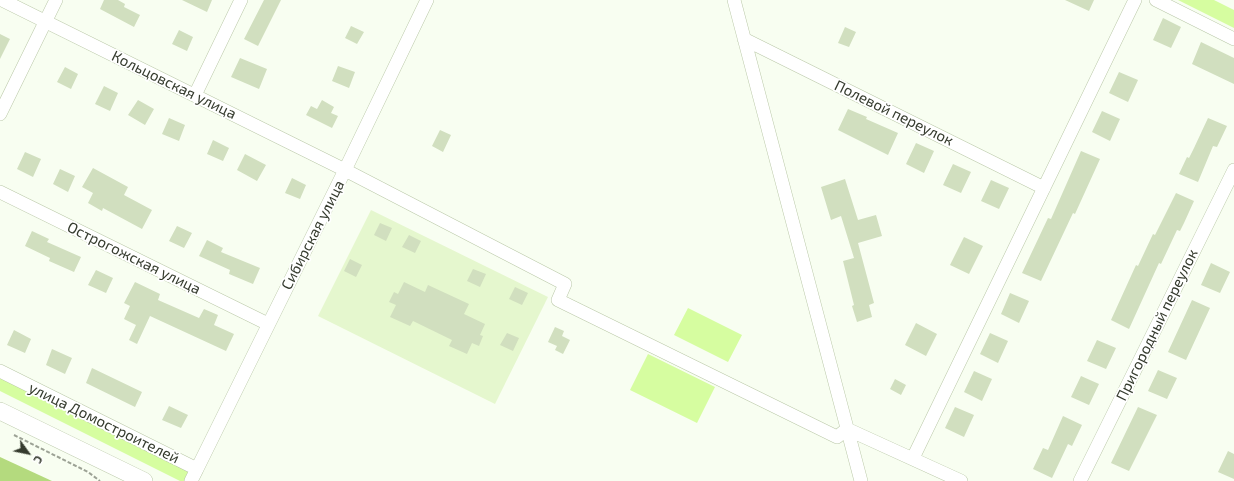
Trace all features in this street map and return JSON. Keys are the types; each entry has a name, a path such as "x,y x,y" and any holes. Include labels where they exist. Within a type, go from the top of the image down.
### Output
{"main road":[{"path":"0,411 144,481"}],"street":[{"name":"Кольцовская улица","path":"2,0 345,170 565,284 558,300 837,437 847,429"},
{"path":"0,114 56,0"},
{"path":"194,95 241,0"},
{"name":"Сибирская улица","path":"197,469 428,0"},
{"path":"734,0 861,481"},
{"path":"912,458 1135,0"},
{"path":"1156,0 1234,39"},
{"name":"Полевой переулок","path":"744,39 1044,188"},
{"name":"Пригородный переулок","path":"1080,481 1234,170"},
{"name":"Острогожская улица","path":"0,192 268,324"},
{"name":"улица Домостроителей","path":"0,371 197,469 191,481"},
{"path":"847,429 961,481"}],"path":[{"path":"14,436 88,472 100,481"}],"shaded area":[{"path":"371,210 548,297 495,404 318,316"}],"green space":[{"path":"1178,0 1214,0 1234,10 1234,28"},
{"path":"688,308 742,335 728,362 674,335"},
{"path":"648,354 715,387 697,423 630,390"},
{"path":"0,377 191,472 186,481 180,481 0,391"},
{"path":"0,457 52,481 0,481"}],"building":[{"path":"104,0 118,0 125,4 124,7 140,15 134,27 100,9"},
{"path":"182,0 212,0 207,12"},
{"path":"264,0 281,0 258,46 244,39"},
{"path":"1065,0 1094,0 1089,11"},
{"path":"1163,18 1181,27 1171,48 1153,40"},
{"path":"351,26 364,32 357,44 345,38"},
{"path":"845,27 856,32 849,47 838,43"},
{"path":"179,30 193,37 187,51 172,44"},
{"path":"0,34 10,39 0,59"},
{"path":"1201,42 1234,58 1234,84 1192,64"},
{"path":"240,58 267,69 259,89 231,77"},
{"path":"338,66 355,72 349,88 332,81"},
{"path":"65,67 78,74 71,89 57,82"},
{"path":"1119,72 1138,80 1128,102 1109,93"},
{"path":"104,86 118,93 110,111 95,104"},
{"path":"138,100 154,109 145,125 128,115"},
{"path":"322,100 334,107 331,113 338,116 332,128 306,115 311,106 317,109"},
{"path":"848,109 867,117 866,119 898,133 888,155 838,130"},
{"path":"1102,111 1120,119 1110,141 1092,132"},
{"path":"169,118 185,125 179,141 162,134"},
{"path":"1208,118 1227,126 1217,147 1213,146 1198,182 1179,174 1187,157 1189,158"},
{"path":"440,130 451,135 443,152 432,146"},
{"path":"213,140 229,148 223,161 207,154"},
{"path":"916,143 934,151 924,173 906,164"},
{"path":"1081,151 1100,159 1075,214 1073,213 1041,281 1022,273 1048,218 1051,219"},
{"path":"25,152 41,159 33,177 17,169"},
{"path":"245,154 266,165 257,181 237,170"},
{"path":"953,164 971,172 961,193 943,185"},
{"path":"93,168 128,187 124,195 152,210 142,229 103,208 102,211 88,203 93,193 82,187"},
{"path":"60,169 75,176 68,192 53,184"},
{"path":"292,178 306,185 300,199 285,193"},
{"path":"845,179 858,220 876,215 882,236 858,243 874,303 869,305 872,317 857,322 852,306 854,305 843,261 854,258 841,216 831,220 821,187"},
{"path":"991,180 1009,188 999,209 981,201"},
{"path":"1176,193 1194,201 1180,231 1177,230 1161,264 1159,263 1129,329 1111,320 1136,265 1138,266 1153,234 1155,235"},
{"path":"380,223 392,228 386,241 374,235"},
{"path":"177,226 192,233 184,248 169,241"},
{"path":"32,231 49,239 47,242 81,257 74,272 49,261 50,258 25,246"},
{"path":"409,235 421,241 415,253 402,247"},
{"path":"964,237 983,246 969,274 950,265"},
{"path":"207,240 223,248 221,252 260,268 253,284 229,274 230,270 199,256"},
{"path":"350,259 362,265 356,277 344,271"},
{"path":"1211,263 1230,272 1220,293 1201,285"},
{"path":"473,269 486,274 480,287 467,281"},
{"path":"96,270 113,278 106,293 88,285"},
{"path":"135,282 160,294 158,300 199,318 204,309 218,315 214,325 234,334 226,351 150,316 137,344 129,340 136,325 124,319 130,306 124,303"},
{"path":"404,282 425,292 428,285 469,304 464,314 485,324 480,335 483,336 479,346 472,343 467,354 449,346 452,340 413,321 410,326 390,317 396,305 389,302 394,292 398,294"},
{"path":"515,287 528,293 522,305 509,299"},
{"path":"1010,293 1029,301 1019,323 1001,314"},
{"path":"1192,300 1210,308 1186,360 1168,352"},
{"path":"916,323 937,334 926,356 905,345"},
{"path":"555,327 564,331 562,336 570,340 563,354 555,350 557,346 548,342"},
{"path":"14,330 31,339 25,353 7,345"},
{"path":"507,333 519,338 513,351 500,345"},
{"path":"990,333 1008,341 998,363 980,354"},
{"path":"1097,340 1116,348 1106,369 1087,361"},
{"path":"52,349 72,358 65,374 46,365"},
{"path":"92,368 142,392 135,407 86,383"},
{"path":"1158,370 1177,378 1167,399 1148,391"},
{"path":"974,371 992,379 982,401 964,392"},
{"path":"1081,376 1099,384 1089,405 1071,397"},
{"path":"895,379 906,385 901,395 890,389"},
{"path":"169,406 188,415 181,428 162,420"},
{"path":"955,407 974,415 964,437 945,428"},
{"path":"1138,407 1157,415 1129,471 1111,463"},
{"path":"1063,416 1082,425 1072,446 1068,444 1052,478 1033,469 1043,448 1048,450"},
{"path":"1228,451 1234,454 1234,479 1218,472"}]}
